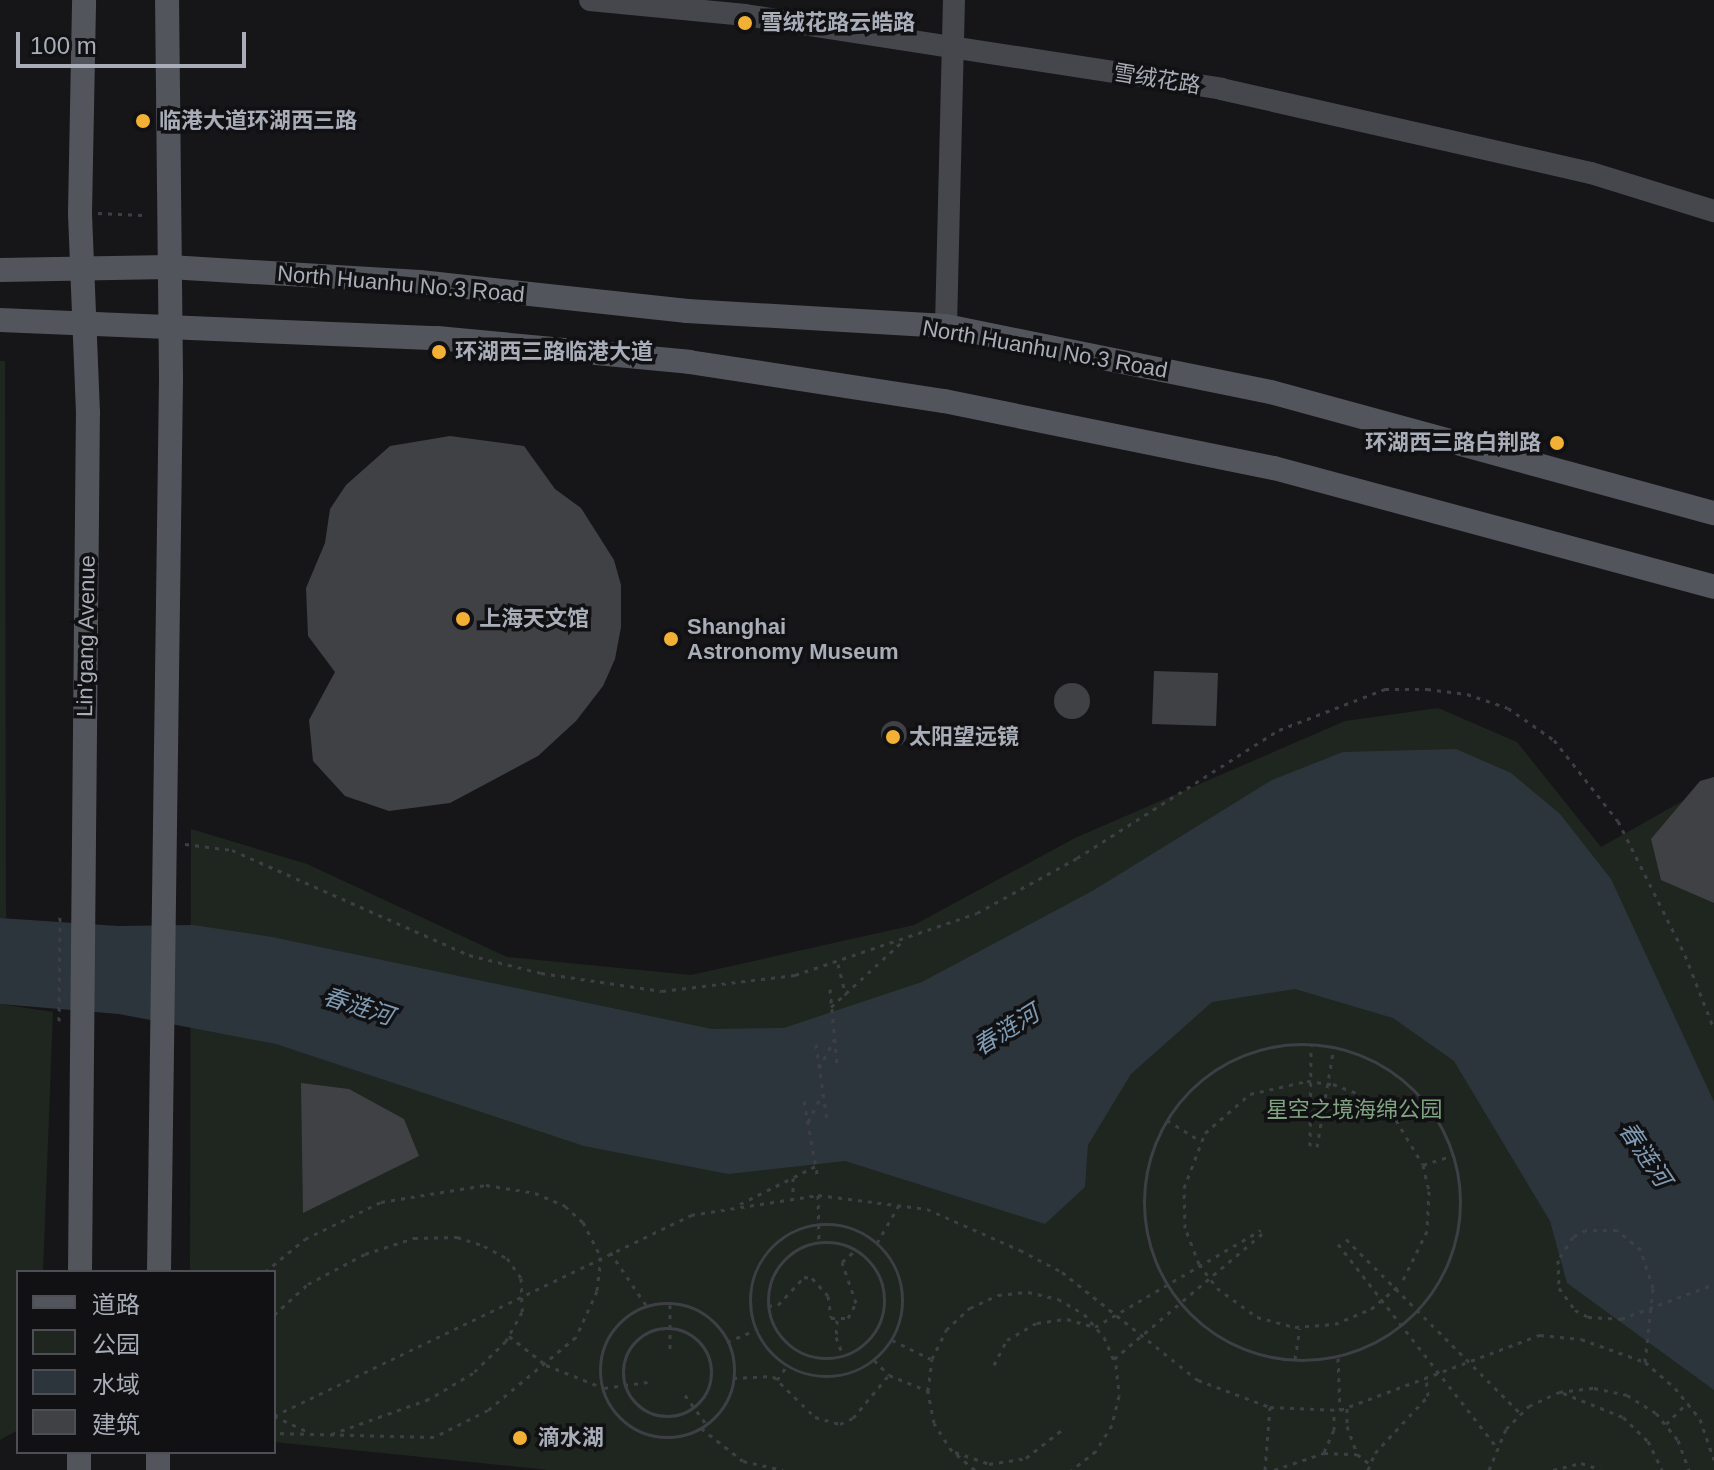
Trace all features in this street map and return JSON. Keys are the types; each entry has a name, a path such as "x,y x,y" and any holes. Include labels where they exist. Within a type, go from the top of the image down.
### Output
{"main road":[{"name":"Lin'gang Avenue","path":"80,1270 70,1020 88,413 82,267 84,0"},
{"path":"159,1270 160,921 172,323 167,0"},
{"name":"North Huanhu No.3 Road","path":"0,270 169,267 420,282 687,311 946,326 1271,392 1714,513"},
{"path":"0,320 172,323 437,338 673,360 944,401 1274,468 1714,587"}],"street":[{"name":"雪绒花路","path":"590,0 745,15 1221,89 1591,173 1714,211"},
{"path":"946,326 954,0"}],"path":[{"path":"97,213 142,215"},
{"path":"185,844 232,850 469,955 541,973 662,991 795,975 838,964 977,913 1077,858 1279,730 1385,689 1427,689 1467,694 1508,708 1554,740 1618,821 1685,955 1714,1029"},
{"path":"70,1020 71,914"},
{"path":"831,1007 907,937"},
{"path":"838,964 846,995"},
{"path":"830,989 837,1064"},
{"path":"819,1068 835,1036"},
{"path":"816,1044 827,1120"},
{"path":"1310,1146 1311,1044"},
{"path":"1311,1044 1334,1047 1367,1057 1411,1087 1436,1119 1453,1155 1459,1182 1457,1235 1438,1283 1401,1325 1338,1356 1295,1359 1238,1346 1181,1302 1153,1255 1144,1206 1151,1155 1167,1120 1192,1087 1236,1058 1261,1048 1311,1044"},
{"path":"1317,1147 1334,1047"},
{"path":"1307,1081 1333,1084 1365,1096 1389,1113 1409,1136 1423,1165 1429,1191 1427,1231 1401,1284 1371,1309 1335,1324 1300,1327 1257,1317 1217,1288 1199,1264 1183,1208 1188,1169 1201,1141 1218,1118 1250,1094 1307,1081"},
{"path":"808,1122 823,1091"},
{"path":"804,1101 818,1179"},
{"path":"1167,1120 1201,1141"},
{"path":"1423,1165 1453,1155"},
{"path":"737,1206 776,1183 816,1166"},
{"path":"793,1176 793,1198"},
{"path":"267,1270 305,1239 381,1202 486,1185 535,1193 565,1206 583,1222 601,1257 597,1291 576,1337 488,1410 434,1437 276,1433"},
{"path":"818,1195 819,1242"},
{"path":"276,1415 691,1215 818,1195 927,1209 1020,1250 1062,1272 1198,1380 1270,1407 1340,1410 1540,1335 1581,1339 1645,1362 1700,1419 1714,1460"},
{"path":"877,1243 899,1205"},
{"path":"817,1224 855,1229 877,1243 894,1264 902,1289 901,1315 892,1340 874,1360 829,1377 787,1365 765,1347 755,1330 749,1302 762,1255 779,1238 817,1224"},
{"path":"1645,1362 1653,1288 1641,1250 1617,1230 1586,1230 1573,1237 1558,1260 1556,1274 1565,1301 1575,1310 1602,1319 1621,1319 1714,1284"},
{"path":"994,1365 1007,1340 1037,1323 1067,1319 1095,1327 1262,1232 1114,1359"},
{"path":"276,1313 308,1284 365,1254 414,1238 457,1237 484,1246 507,1258 521,1278 525,1295 509,1336 473,1373 429,1399 328,1435"},
{"path":"1346,1239 1521,1414"},
{"path":"819,1242 856,1250 876,1270 885,1297 875,1334 844,1357 815,1357 788,1346 776,1331 768,1306 773,1274 784,1258 819,1242"},
{"path":"1338,1244 1497,1447"},
{"path":"768,1306 778,1305 804,1277 812,1278 828,1296 831,1318 837,1320 854,1313 854,1296 842,1272 845,1256 856,1250"},
{"path":"610,1252 647,1307"},
{"path":"975,1470 952,1451 934,1423 928,1391 932,1359 946,1330 970,1308 998,1295 1028,1292 1058,1299 1095,1327 1114,1359 1119,1396 1112,1425 1072,1470"},
{"path":"670,1304 670,1349"},
{"path":"670,1304 705,1314 727,1342 733,1378 730,1395 701,1428 659,1436 638,1430 620,1418 604,1388 601,1358 609,1337 622,1320 647,1307 670,1304"},
{"path":"837,1320 836,1337 844,1357"},
{"path":"1295,1359 1300,1327"},
{"path":"670,1328 692,1335 709,1359 708,1388 694,1406 676,1416 647,1412 625,1386 622,1363 628,1349 649,1330 670,1328"},
{"path":"727,1342 755,1330"},
{"path":"509,1336 546,1365 604,1388 648,1382"},
{"path":"892,1340 932,1359"},
{"path":"1338,1356 1340,1410"},
{"path":"874,1360 889,1375 928,1391"},
{"path":"777,1380 787,1365"},
{"path":"733,1378 777,1380 815,1417 840,1424 853,1418 889,1375"},
{"path":"1368,1470 1428,1396 1426,1378"},
{"path":"1489,1470 1497,1447 1521,1414 1559,1392 1594,1388 1627,1395 1666,1424 1689,1470"},
{"path":"1559,1392 1623,1417 1648,1441 1662,1470"},
{"path":"685,1395 706,1424"},
{"path":"1666,1424 1687,1403"},
{"path":"1265,1470 1270,1407"},
{"path":"1347,1407 1347,1426 1357,1454 1370,1464"},
{"path":"1324,1453 1334,1430 1334,1410"},
{"path":"276,1417 313,1435"},
{"path":"701,1428 743,1461 783,1470"},
{"path":"952,1451 989,1464 1026,1458 1063,1429"},
{"path":"1274,1470 1324,1453 1357,1454"},
{"path":"1081,1463 1082,1470"},
{"path":"1553,1470 1581,1463 1600,1469"}],"green space":[{"path":"0,361 5,361 6,918 0,918"},
{"name":"星空之境海绵公园","path":"1438,708 1517,742 1601,847 1688,798 1714,798 1714,1470 549,1470 276,1442 276,1270 190,1270 191,829 307,864 507,957 691,975 914,925 1075,838 1345,721"},
{"path":"0,1004 53,1012 43,1270 16,1270 16,1431 0,1440"}],"water":[{"name":"春涟河","path":"1456,749 1511,773 1560,814 1611,879 1714,1102 1714,1390 1567,1283 1550,1221 1454,1061 1393,1018 1295,989 1212,1002 1131,1074 1088,1145 1085,1187 1045,1224 845,1161 728,1174 584,1146 276,1044 119,1014 0,1004 0,918 118,926 193,925 272,937 712,1029 784,1028 922,982 1094,890 1272,780 1343,752"}],"building":[{"name":"上海天文馆","path":"450,436 524,446 555,489 581,508 614,560 621,585 621,627 615,659 603,686 576,721 538,756 450,803 389,811 345,796 313,761 309,720 335,672 308,636 306,588 325,543 330,509 346,485 390,446"},
{"path":"1154,671 1218,673 1216,726 1152,724"},
{"path":"1072,683 1085,688 1090,701 1085,714 1072,719 1059,714 1054,701 1059,688"},
{"name":"太阳望远镜","path":"894,721 903,725 907,734 903,743 894,747 885,743 881,734 885,725"},
{"path":"1714,777 1714,903 1661,880 1651,839 1700,781"},
{"path":"301,1083 349,1089 404,1119 419,1156 303,1213"}],"place":[{"name":"雪绒花路云皓路","path":"745,23"},
{"name":"临港大道环湖西三路","path":"143,121"},
{"name":"环湖西三路临港大道","path":"439,352"},
{"name":"环湖西三路白荆路","path":"1557,443"},
{"name":"上海天文馆","path":"463,619"},
{"name":"Shanghai Astronomy Museum","path":"671,639"},
{"name":"太阳望远镜","path":"893,737"},
{"name":"滴水湖","path":"520,1438"}]}
